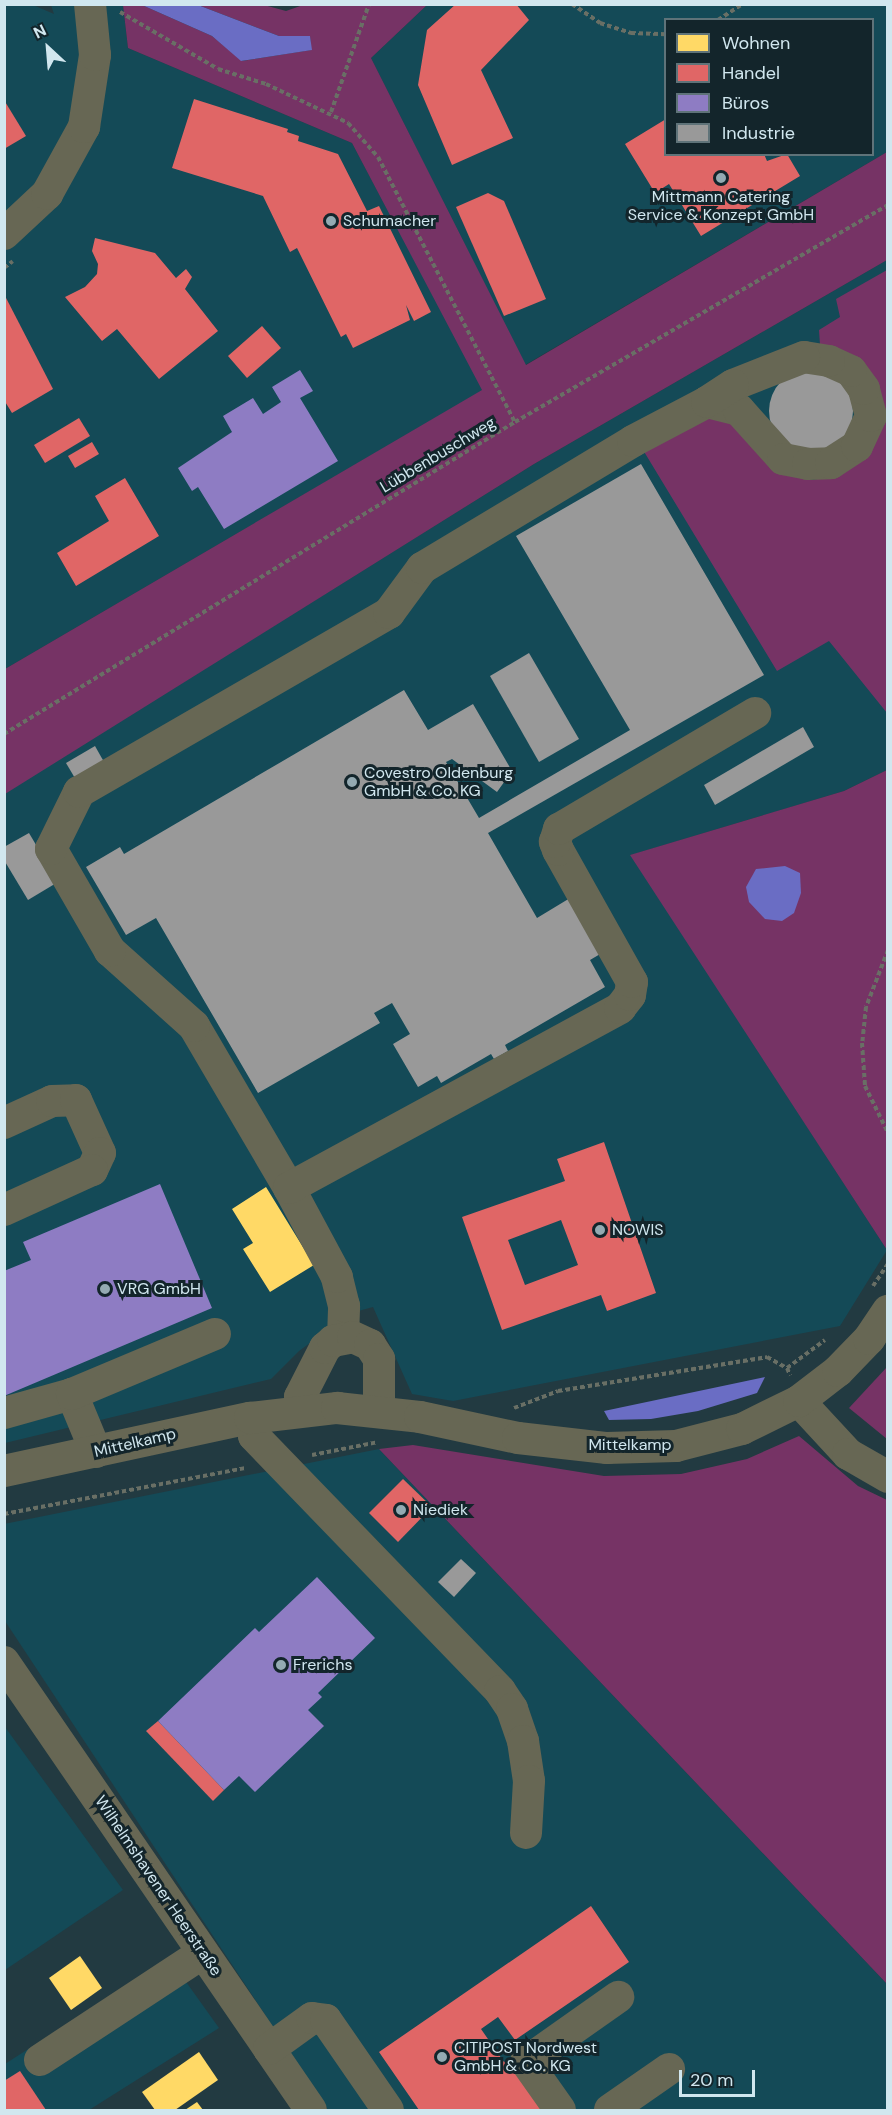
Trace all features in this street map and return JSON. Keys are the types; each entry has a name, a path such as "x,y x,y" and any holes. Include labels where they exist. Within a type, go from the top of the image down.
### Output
{"street":[{"path":"4,234 47,194 84,127 101,6"},
{"path":"343,1338 344,1306 337,1277 289,1188 194,1026 110,951 51,849 79,792 389,612 422,568 633,441 707,402 733,385 804,357 829,361 850,371 864,389 871,416 857,446 831,463 808,464 783,459 739,410 707,402"},
{"path":"289,1188 620,1008 630,995 632,982 558,850 555,842 559,829 755,713"},
{"path":"4,1123 52,1101 76,1100 100,1153 92,1170 4,1210"},
{"name":"Mittelkamp","path":"4,1471 250,1418 300,1410 379,1410 518,1438 607,1448 676,1446 742,1429 799,1401 878,1338 888,1311"},
{"path":"4,1413 72,1394 215,1334"},
{"path":"300,1410 300,1397 325,1348 343,1338 362,1340 375,1352 380,1370 379,1410"},
{"path":"72,1394 96,1452"},
{"path":"799,1401 848,1454 888,1477"},
{"path":"250,1418 254,1436 500,1691 512,1709 523,1741 529,1781 526,1833"},
{"name":"Wilhelmshavener Heerstraße","path":"4,1662 311,2110"},
{"path":"40,2060 203,1953"},
{"path":"560,2110 526,2062 618,1997"},
{"path":"268,2049 312,2018 326,2020 388,2110"},
{"path":"610,2110 669,2069"}],"path":[{"path":"331,112 369,4"},
{"path":"572,4 600,23 631,33 664,34"},
{"path":"721,18 743,4"},
{"path":"101,6 218,69 266,84 331,112 348,123 378,157 515,422"},
{"name":"Lübbenbuschweg","path":"4,734 515,422 888,204"},
{"path":"888,950 866,1007 862,1043 865,1086 888,1133"},
{"path":"787,1368 831,1336"},
{"path":"558,1391 767,1356"}],"shaded area":[{"path":"306,4 427,5 371,58 526,365 887,152 887,260 534,464 5,794 5,669 482,390 352,143 128,48 123,5 142,5 212,36 242,61 311,50 310,36 279,36 198,5 264,5 286,11"},
{"path":"4,5 33,5 54,14 51,5 123,5 128,48 352,143 483,390 5,669"},
{"path":"142,5 198,5 279,36 310,36 312,50 241,61 212,36"},
{"path":"427,5 887,5 887,152 525,365 371,58"},
{"path":"887,260 887,770 844,791 631,855 887,1250 840,1326 453,1401 412,1394 373,1307 351,1313 299,1351 271,1379 5,1443 4,794 534,464"},
{"path":"887,270 887,713 829,641 777,671 640,445 705,416 730,416 793,476 813,480 840,474 883,422 820,345 819,330 840,317 836,299"},
{"path":"887,770 887,1250 630,855 844,791"},
{"path":"785,866 800,873 801,893 794,913 782,921 765,919 749,902 746,887 756,869"},
{"path":"887,1367 887,1439 849,1408"},
{"path":"765,1377 757,1393 698,1411 651,1419 609,1420 604,1411"},
{"path":"799,1436 858,1486 887,1500 887,1984 379,1449 413,1445 604,1476 681,1474 747,1459"},
{"path":"379,1449 887,1984 887,2110 328,2110 5,1621 4,1524"},
{"path":"5,1727 123,1890 4,1970"},
{"path":"169,1958 219,2028 89,2110 5,2110 5,2064"}],"building: Wohnen":[{"path":"266,1187 314,1265 270,1292 243,1249 253,1243 232,1209"},
{"path":"80,1956 102,1988 71,2010 49,1978"},
{"path":"199,2052 218,2080 175,2110 155,2110 142,2092"},
{"path":"197,2102 203,2110 185,2110"}],"building: Handel":[{"path":"456,4 516,4 529,20 481,70 513,138 452,165 418,85 427,30"},
{"name":"Schumacher","path":"194,99 288,129 287,132 299,136 298,141 338,154 367,211 379,206 431,312 414,321 406,305 410,320 353,348 346,334 341,337 297,248 290,252 263,196 172,168"},
{"path":"4,100 26,136 4,149"},
{"name":"Mittmann Catering Service & Konzept GmbH","path":"664,120 664,156 765,156 767,161 788,156 800,176 701,236 669,184 655,193 625,144"},
{"path":"488,193 504,201 546,299 504,316 456,207"},
{"path":"95,238 155,253 176,278 186,269 192,277 185,289 218,331 159,379 117,329 102,341 65,297 85,287 97,274 98,264 92,251"},
{"path":"4,294 53,389 12,413 4,400"},
{"path":"262,326 281,348 247,378 228,356"},
{"path":"79,418 90,436 45,463 34,445"},
{"path":"92,442 99,454 75,468 68,456"},
{"path":"125,478 159,536 76,586 57,553 109,521 95,496"},
{"name":"NOWIS","path":"604,1142 656,1293 607,1311 601,1295 502,1330 462,1217 565,1181 557,1159","holes":["561,1220 578,1265 525,1285 508,1240"]},
{"name":"Niediek","path":"403,1479 432,1507 398,1542 369,1513"},
{"path":"158,1721 224,1790 213,1801 146,1731"},
{"path":"591,1906 629,1962 515,2040 498,2017 481,2029 504,2062 510,2059 546,2110 419,2110 379,2052"},
{"path":"20,2071 46,2110 4,2110 4,2081"}],"building: Büros":[{"path":"300,370 313,391 300,398 338,461 224,529 198,487 192,491 178,468 232,432 223,416 253,398 263,414 281,402 272,387"},
{"name":"VRG GmbH","path":"160,1184 212,1308 4,1396 4,1271 31,1260 23,1242"},
{"name":"Frerichs","path":"317,1577 375,1638 318,1693 322,1697 308,1710 324,1726 255,1792 239,1776 224,1790 158,1721 255,1628 259,1632"}],"building: Industrie":[{"path":"811,369 834,376 846,388 853,411 846,434 834,446 811,453 788,446 776,434 769,411 776,388 788,376"},
{"name":"Covestro Oldenburg GmbH & Co. KG","path":"641,464 764,675 488,833 537,918 575,895 607,950 590,960 605,987 505,1045 508,1051 494,1059 491,1054 441,1083 437,1076 418,1087 393,1044 410,1034 392,1003 374,1013 380,1023 258,1093 156,918 126,935 86,867 120,847 124,854 404,690 428,730 473,704 512,771 497,792 452,759 446,762 479,818 630,730 516,536"},
{"path":"529,653 579,739 539,762 490,676"},
{"path":"803,727 814,747 715,805 704,785"},
{"path":"95,746 108,769 79,785 66,763"},
{"path":"29,833 58,882 28,900 4,860 4,847"},
{"path":"461,1559 476,1573 454,1597 438,1582"}],"place":[{"name":"Mittmann Catering Service & Konzept GmbH","path":"721,178"},
{"name":"Schumacher","path":"331,221"},
{"name":"Covestro Oldenburg GmbH & Co. KG","path":"352,782"},
{"name":"NOWIS","path":"600,1230"},
{"name":"VRG GmbH","path":"105,1289"},
{"name":"Niediek","path":"401,1510"},
{"name":"Frerichs","path":"281,1665"},
{"name":"CITIPOST Nordwest GmbH & Co. KG","path":"442,2057"}]}
